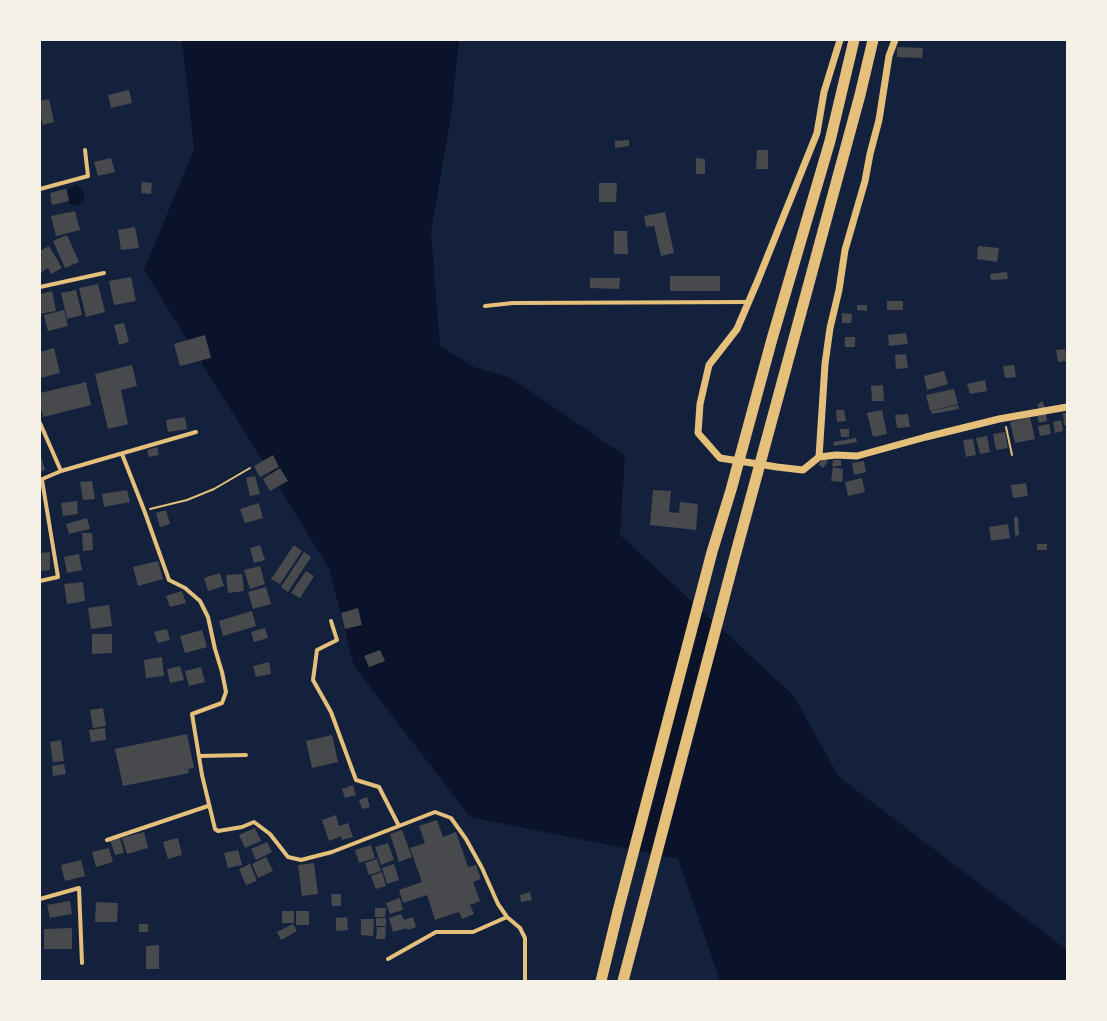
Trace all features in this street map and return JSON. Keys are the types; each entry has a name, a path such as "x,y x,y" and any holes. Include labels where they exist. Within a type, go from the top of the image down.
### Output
{"highway":[{"path":"601,981 712,552 830,141 854,40"},
{"path":"623,981 634,934 734,556 860,95 872,40"}],"street":[{"path":"840,40 824,92 817,133 749,302 737,328 709,365 700,404 698,433 720,458 803,470 819,457 836,455 856,456 1004,418 1067,407"},
{"path":"819,457 825,364 830,328 839,290 845,250 865,181 879,120 889,56 895,40"},
{"path":"40,189 88,176 85,150"},
{"path":"40,287 104,273"},
{"path":"485,306 513,303 749,302"},
{"path":"40,423 61,471"},
{"path":"40,581 58,577 41,480 61,471 196,432"},
{"path":"122,454 169,580 185,588 200,602 208,616 215,649 222,672 226,692 222,704 192,714 208,806 214,829 218,831 242,827 254,822 270,834 288,857 301,860 332,852 435,812 451,818 466,839 482,868 498,904 507,917 520,928 525,938 525,981"},
{"path":"331,621 337,640 317,650 313,680 331,712 356,780 379,787 399,826"},
{"path":"199,756 246,755"},
{"path":"107,840 208,806"},
{"path":"40,899 79,888 82,963"},
{"path":"388,959 436,932 473,932 507,917"}],"path":[{"path":"1004,418 1012,455"},
{"path":"144,510 187,500 214,489 250,468"}],"water":[{"path":"182,40 459,40 451,116 431,232 440,346 474,367 511,378 625,456 620,535 793,695 839,777 1067,950 1067,981 720,981 678,859 470,817 354,666 329,568 144,270 194,149"},
{"path":"77,184 84,192 83,201 76,206 69,204 68,190"}],"building":[{"path":"897,47 923,48 922,58 897,57"},
{"path":"129,90 132,103 111,108 108,95"},
{"path":"49,99 54,122 43,125 40,113 40,101"},
{"path":"629,140 629,146 615,148 615,141"},
{"path":"757,150 768,150 768,169 756,169"},
{"path":"111,158 115,172 98,176 94,162"},
{"path":"696,158 705,159 705,174 696,174"},
{"path":"142,182 152,183 151,194 141,193"},
{"path":"599,183 617,183 616,202 599,202"},
{"path":"66,189 69,201 52,205 50,193"},
{"path":"75,211 80,230 56,236 51,216"},
{"path":"665,212 674,253 661,256 654,226 646,227 644,216"},
{"path":"135,227 139,248 121,250 118,230"},
{"path":"614,231 627,231 628,254 614,254"},
{"path":"67,235 79,262 65,268 53,241"},
{"path":"49,246 62,268 51,274 48,268 40,273 40,257 42,256 40,251"},
{"path":"978,246 999,248 997,262 977,259"},
{"path":"1007,272 1008,279 991,280 990,274"},
{"path":"670,276 720,276 720,291 670,291"},
{"path":"131,277 136,301 114,305 109,281"},
{"path":"590,278 620,278 619,289 590,288"},
{"path":"98,284 105,312 86,317 79,288"},
{"path":"76,290 82,315 67,319 61,293"},
{"path":"52,291 56,311 40,314 40,294"},
{"path":"887,301 903,301 903,310 887,310"},
{"path":"857,305 867,305 867,311 857,310"},
{"path":"64,310 68,326 48,331 44,315"},
{"path":"842,313 852,314 851,323 842,323"},
{"path":"124,323 129,342 119,345 114,325"},
{"path":"906,333 908,344 889,346 888,335"},
{"path":"205,335 211,358 180,366 174,344"},
{"path":"845,337 855,337 855,347 845,347"},
{"path":"54,348 60,373 40,378 40,352"},
{"path":"1065,349 1066,361 1058,362 1056,350"},
{"path":"906,354 908,368 896,369 895,355"},
{"path":"132,365 137,386 121,390 128,424 108,429 95,374"},
{"path":"1014,365 1016,377 1005,378 1003,366"},
{"path":"944,371 948,384 927,390 924,376"},
{"path":"985,380 987,391 970,394 967,384"},
{"path":"86,382 91,405 43,417 40,404 40,393"},
{"path":"883,385 884,401 872,401 871,386"},
{"path":"954,389 958,404 930,411 926,395"},
{"path":"1042,401 1046,409 1041,412 1037,405"},
{"path":"958,405 959,409 932,414 931,411"},
{"path":"836,410 844,410 846,421 837,422"},
{"path":"882,410 887,434 873,437 867,413"},
{"path":"1063,413 1067,413 1067,425 1064,425"},
{"path":"908,414 910,427 897,428 895,415"},
{"path":"1046,414 1047,421 1039,423 1037,416"},
{"path":"185,417 187,429 168,432 166,420"},
{"path":"1030,417 1035,439 1015,443 1010,422"},
{"path":"1061,420 1063,431 1055,433 1053,422"},
{"path":"1049,424 1051,434 1040,436 1038,426"},
{"path":"840,429 849,429 849,437 841,437"},
{"path":"1005,432 1008,448 996,450 993,434"},
{"path":"987,436 990,452 980,454 976,438"},
{"path":"856,438 857,442 834,446 833,442"},
{"path":"973,439 976,455 966,457 963,440"},
{"path":"157,447 159,455 149,457 147,450"},
{"path":"273,455 279,467 260,477 254,466"},
{"path":"41,457 45,470 40,472 40,458"},
{"path":"824,458 828,462 823,468 818,464"},
{"path":"833,460 841,460 841,466 832,466"},
{"path":"864,461 866,472 854,475 852,463"},
{"path":"833,467 843,469 842,482 831,481"},
{"path":"280,468 288,481 270,491 263,479"},
{"path":"255,476 260,494 250,496 246,478"},
{"path":"862,478 865,492 848,496 845,482"},
{"path":"92,481 95,499 83,500 80,482"},
{"path":"1026,483 1028,496 1013,498 1011,485"},
{"path":"127,490 130,502 104,507 102,494"},
{"path":"653,490 671,491 669,512 679,513 680,502 698,504 696,530 650,525"},
{"path":"77,501 78,514 63,516 61,503"},
{"path":"259,503 263,518 245,523 240,509"},
{"path":"166,510 170,524 160,527 156,513"},
{"path":"1014,517 1018,517 1019,535 1015,536"},
{"path":"87,518 90,529 69,534 66,524"},
{"path":"1008,524 1010,538 991,541 989,527"},
{"path":"82,533 92,533 93,550 83,551"},
{"path":"1037,544 1047,544 1047,550 1037,550"},
{"path":"260,545 265,560 254,563 250,548"},
{"path":"294,545 302,551 280,584 271,579"},
{"path":"50,552 50,570 40,571 40,553"},
{"path":"304,552 311,557 288,592 281,587"},
{"path":"79,554 82,570 67,573 64,557"},
{"path":"158,561 163,579 138,586 133,567"},
{"path":"260,566 265,584 250,589 244,570"},
{"path":"306,571 314,576 300,598 291,593"},
{"path":"220,573 224,586 208,591 204,578"},
{"path":"242,574 244,591 228,593 226,575"},
{"path":"83,582 85,601 67,604 64,584"},
{"path":"266,587 271,604 253,609 248,592"},
{"path":"182,591 186,603 170,607 166,596"},
{"path":"109,605 112,626 91,629 88,608"},
{"path":"358,608 362,625 345,629 341,613"},
{"path":"252,611 256,626 223,636 219,621"},
{"path":"265,628 268,638 254,642 251,632"},
{"path":"167,629 170,640 158,643 154,632"},
{"path":"202,630 207,647 185,653 180,636"},
{"path":"92,634 112,634 112,653 92,654"},
{"path":"380,650 385,661 369,667 364,656"},
{"path":"162,657 164,676 146,678 144,660"},
{"path":"269,662 271,674 256,677 253,666"},
{"path":"180,666 184,680 170,683 167,669"},
{"path":"201,667 205,682 189,686 185,671"},
{"path":"103,708 106,726 93,728 90,710"},
{"path":"105,728 106,740 91,742 89,730"},
{"path":"187,734 194,768 188,769 189,773 123,786 115,749"},
{"path":"332,735 338,762 312,768 306,741"},
{"path":"61,740 64,761 53,762 50,742"},
{"path":"64,764 66,774 53,776 52,766"},
{"path":"353,785 356,795 345,798 342,789"},
{"path":"367,797 370,807 362,809 359,800"},
{"path":"336,815 339,826 348,823 353,837 342,840 341,836 329,841 322,820"},
{"path":"437,820 443,837 456,832 468,867 476,865 481,879 473,882 480,901 470,905 474,914 462,919 459,912 435,920 427,895 403,903 399,890 422,882 410,848 425,843 419,826"},
{"path":"255,828 261,841 245,848 239,835"},
{"path":"402,830 412,857 399,862 390,834"},
{"path":"144,832 148,848 127,854 122,838"},
{"path":"120,838 124,853 115,855 110,840"},
{"path":"178,838 182,855 168,859 163,842"},
{"path":"267,842 272,852 256,860 251,849"},
{"path":"388,843 394,860 381,865 375,847"},
{"path":"371,845 375,858 359,863 355,850"},
{"path":"109,848 113,862 96,867 92,852"},
{"path":"238,850 242,865 228,868 224,853"},
{"path":"266,857 273,871 258,878 252,864"},
{"path":"377,859 381,871 369,875 365,863"},
{"path":"81,860 85,876 65,881 61,865"},
{"path":"314,863 318,894 302,896 298,865"},
{"path":"250,864 257,881 246,885 239,869"},
{"path":"394,864 399,880 387,884 382,868"},
{"path":"382,872 386,886 376,889 371,876"},
{"path":"530,892 532,900 521,902 520,895"},
{"path":"331,894 341,894 341,906 332,906"},
{"path":"400,898 403,910 390,914 386,903"},
{"path":"70,901 72,914 50,918 47,905"},
{"path":"96,902 118,903 117,922 95,922"},
{"path":"375,908 386,908 385,917 375,917"},
{"path":"282,911 294,911 294,923 282,923"},
{"path":"296,911 309,911 309,925 296,925"},
{"path":"401,914 404,920 413,917 416,927 393,932 389,918"},
{"path":"347,917 348,930 336,931 336,918"},
{"path":"376,918 386,918 386,926 376,926"},
{"path":"361,919 374,919 373,936 361,935"},
{"path":"139,924 148,924 148,932 139,932"},
{"path":"293,924 297,931 281,940 277,932"},
{"path":"377,927 386,927 385,939 376,939"},
{"path":"72,928 72,949 44,949 44,929"},
{"path":"159,945 159,969 146,969 146,946"}]}
